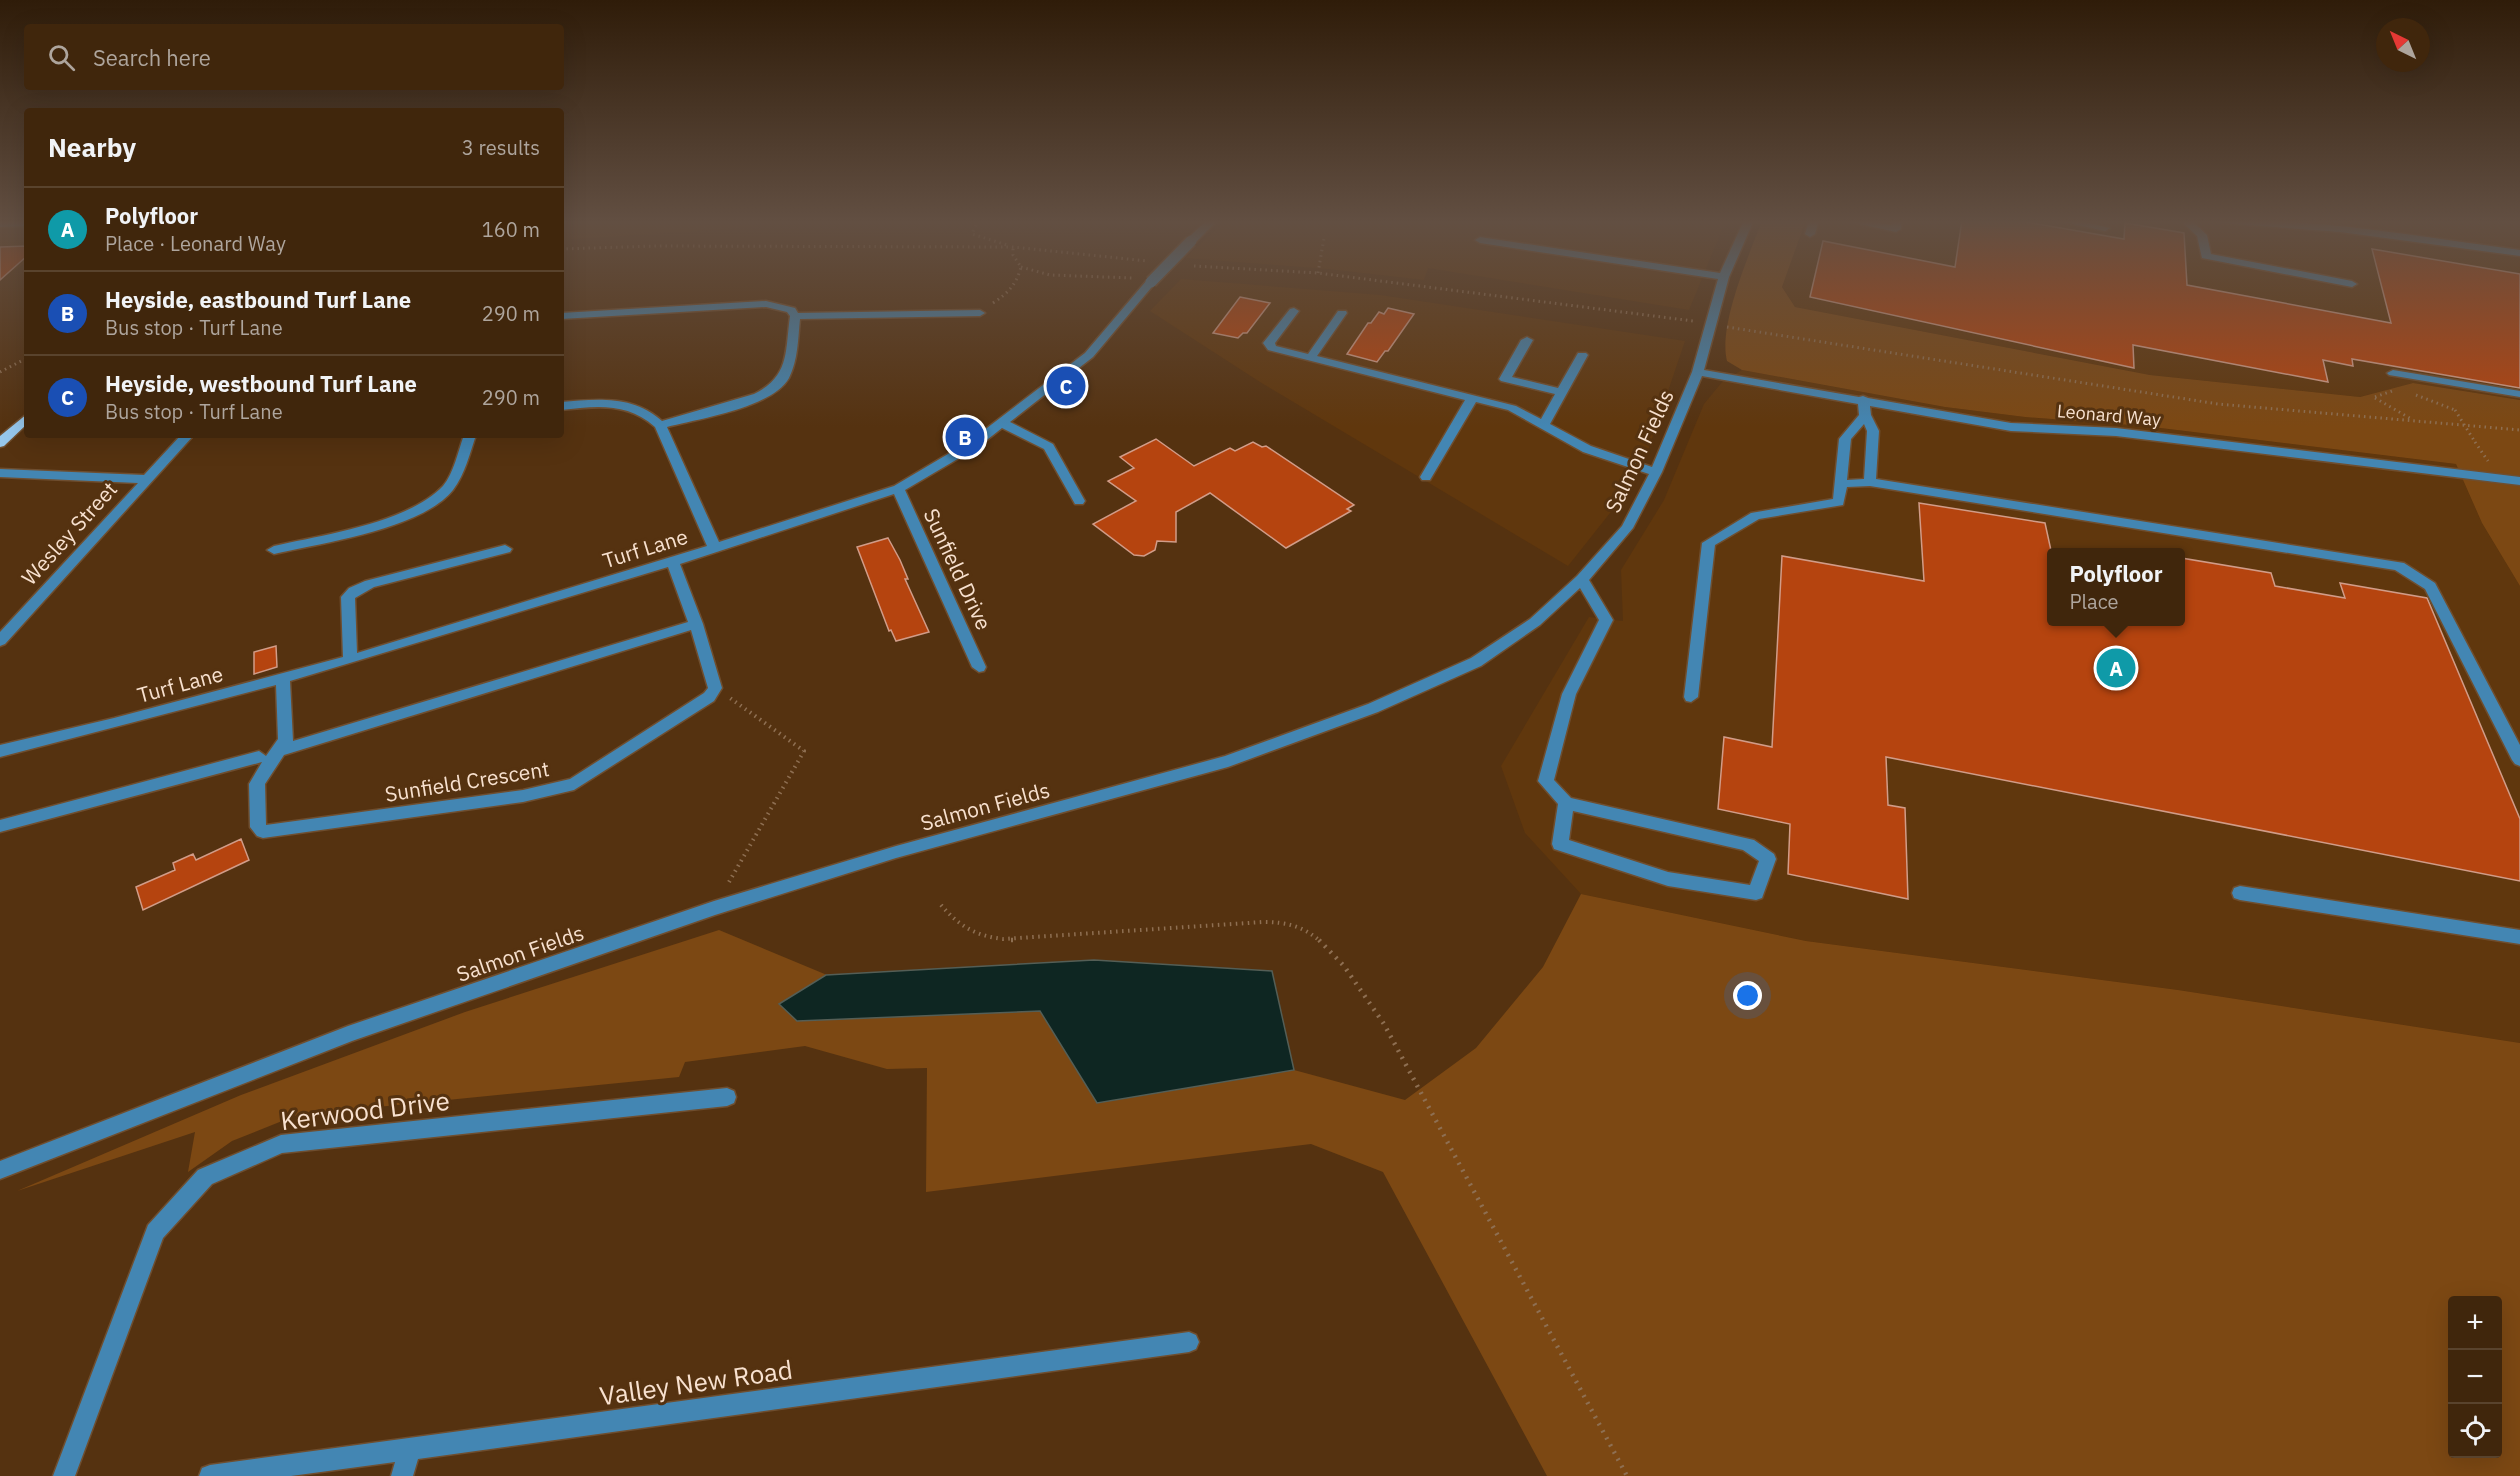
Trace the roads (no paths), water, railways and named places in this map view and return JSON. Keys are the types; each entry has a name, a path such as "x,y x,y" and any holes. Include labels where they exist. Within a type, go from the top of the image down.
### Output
{"main road":[{"path":"0,443 24,421"}],"street":[{"name":"Turf Lane","path":"0,750 84,731 350,660 715,548 898,489 944,464 1002,423 1089,355 1145,289"},
{"name":"Salmon Fields","path":"0,1170 348,1034 714,908 896,852 1228,761 1373,708 1476,662 1535,622 1582,579 1627,528 1656,472 1698,372 1720,289"},
{"path":"564,316 766,303 791,310 795,316 788,364 778,385 753,399 660,425"},
{"path":"1294,311 1269,343 1272,348 1512,408 1587,449 1656,472"},
{"path":"795,316 980,313"},
{"path":"1311,357 1342,313"},
{"path":"1527,340 1505,379 1562,392"},
{"path":"1543,426 1582,355"},
{"name":"Leonard Way","path":"1698,372 1863,399 2011,427 2127,434 2520,481"},
{"path":"2393,372 2520,394"},
{"path":"1426,477 1473,397"},
{"path":"1863,399 1865,415 1874,431 1870,482"},
{"path":"564,406 618,404 638,407 660,425 715,548"},
{"path":"1691,697 1709,543 1756,516 1839,502 1847,434 1865,415"},
{"path":"1002,423 1049,447 1079,501"},
{"name":"Wesley Street","path":"0,641 145,479 185,438"},
{"path":"274,550 370,526 417,510 448,488 469,438"},
{"path":"0,473 145,479"},
{"path":"1841,484 1870,482 2399,566 2430,586 2520,760"},
{"name":"Sunfield Drive","path":"898,489 979,667"},
{"path":"350,660 348,601 349,595 354,591 370,584 506,549"},
{"path":"278,751 696,624 672,561"},
{"path":"1566,803 1560,844 1668,879 1756,893 1768,859 1748,845 1566,803 1546,781 1569,694 1606,620 1582,579"},
{"name":"Sunfield Crescent","path":"283,679 286,740 257,784 258,827 263,832 523,796 574,784 709,696 715,687 696,624"},
{"path":"0,826 259,758"},
{"path":"2240,893 2520,938"},
{"name":"Kerwood Drive","path":"64,1476 155,1232 205,1177 281,1144 727,1097"},
{"name":"Valley New Road","path":"210,1476 1189,1342"},
{"path":"402,1476 409,1449"}],"water":[{"path":"1094,960 1272,971 1294,1070 1097,1103 1040,1011 797,1021 779,1004 826,975"}],"place":[{"name":"Heyside, westbound Turf Lane","path":"1066,386"},
{"name":"Heyside, eastbound Turf Lane","path":"965,437"},
{"name":"Polyfloor","path":"2116,668"}]}
